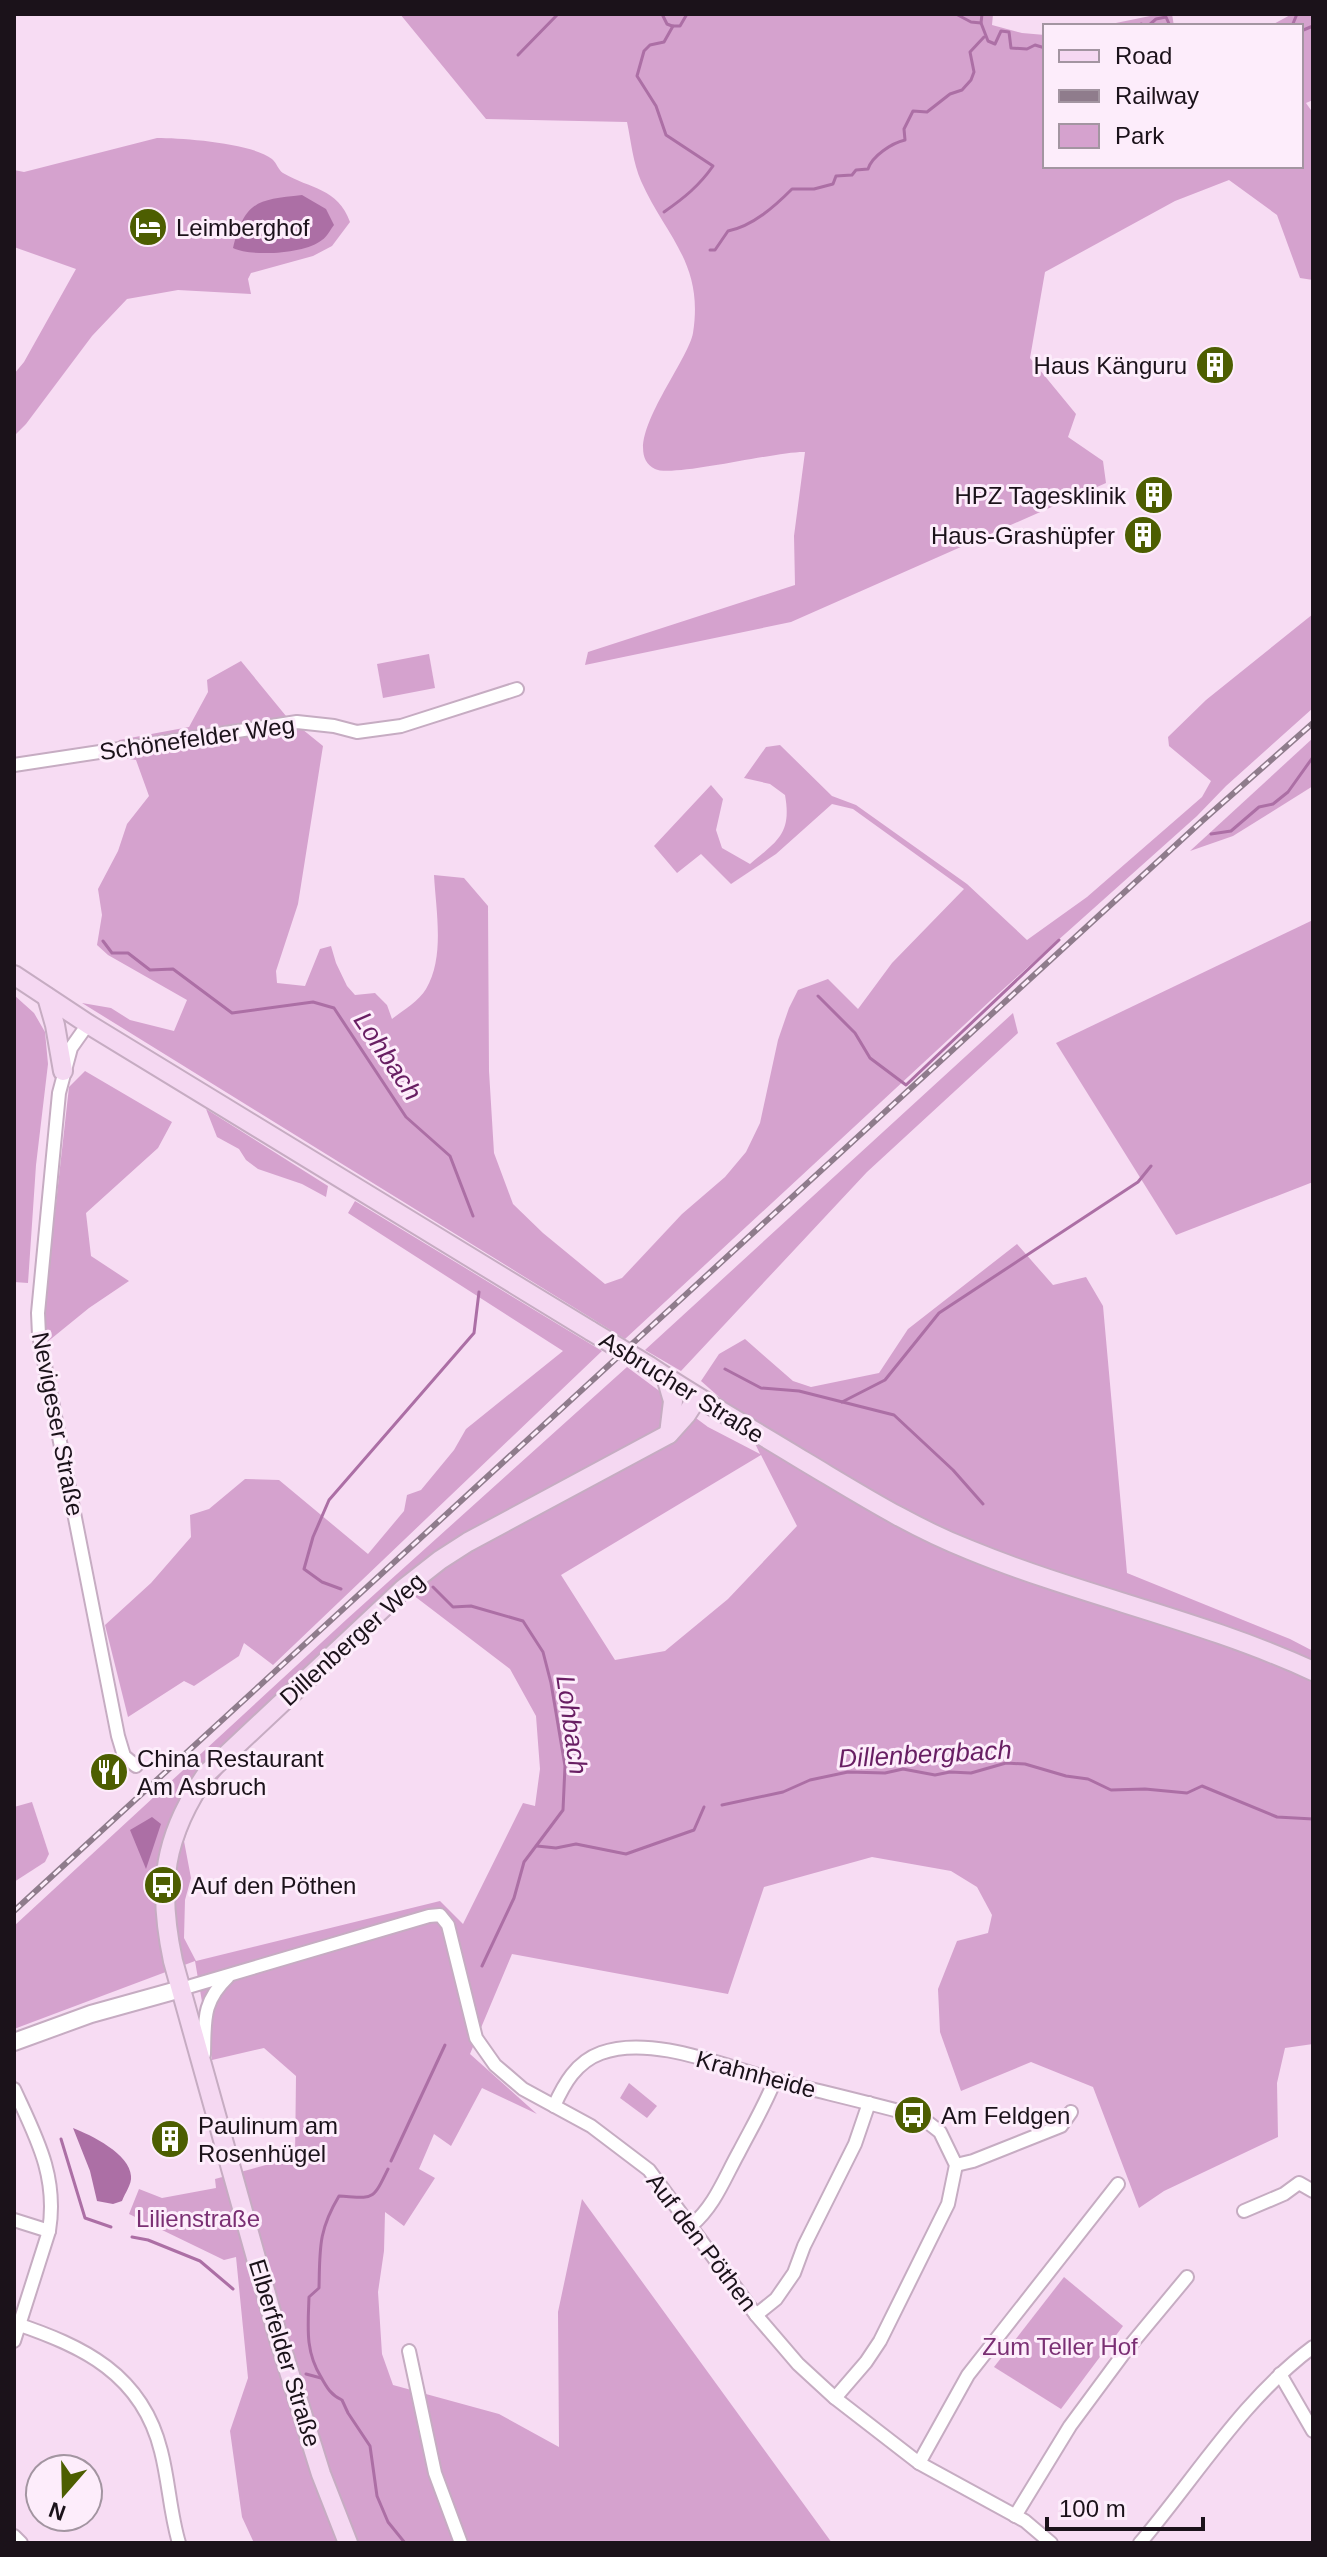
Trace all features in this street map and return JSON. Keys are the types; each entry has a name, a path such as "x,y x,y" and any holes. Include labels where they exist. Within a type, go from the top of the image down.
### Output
{"main road":[{"path":"14,975 88,1024"},
{"path":"47,997 63,1071"},
{"name":"Asbrucher Straße","path":"88,1024 877,1505 968,1550 1223,1635 1313,1671"},
{"path":"666,1377 673,1401 669,1434"},
{"name":"Dillenberger Weg","path":"181,1989 168,1937 163,1885 172,1840 191,1797 208,1772 403,1589 440,1560 669,1434 697,1398"},
{"name":"Elberfelder Straße","path":"181,1989 277,2333 321,2474 348,2543"}],"street":[{"name":"Schönefelder Weg","path":"14,765 297,722 357,732 401,726 517,689"},
{"name":"Nevigeser Straße","path":"88,1024 71,1048 59,1093 39,1299 39,1335 118,1736 124,1756 136,1766"},
{"name":"Auf den Pöthen","path":"181,1989 440,1915 448,1925 476,2038 495,2065 523,2089 591,2126 626,2150 656,2178 756,2315 798,2364 835,2398 919,2463 1015,2516 1051,2543"},
{"name":"Elberfelder Straße","path":"203,2068 205,2011 216,1989 231,1974"},
{"path":"14,2042 91,2014 181,1989"},
{"name":"Krahnheide","path":"554,2106 565,2084 586,2060 616,2049 653,2049 921,2117 940,2132 956,2165"},
{"path":"692,2225 713,2204 760,2117 775,2080"},
{"path":"14,2089 43,2154 49,2176 52,2212 49,2231 16,2324 14,2341"},
{"path":"756,2315 776,2299 794,2273 804,2246 855,2144 869,2103"},
{"path":"835,2398 866,2362 892,2319 948,2204 956,2165 1061,2126 1071,2112"},
{"path":"1244,2211 1284,2194 1299,2183 1313,2191"},
{"path":"919,2463 968,2375 1118,2184"},
{"path":"14,2220 49,2231"},
{"path":"1015,2516 1070,2426 1124,2353 1187,2277"},
{"path":"16,2324 64,2341 98,2359 136,2398 153,2426 161,2450 179,2543"},
{"path":"1140,2543 1226,2434 1280,2374 1313,2347"},
{"path":"409,2351 435,2473 461,2543"},
{"path":"1280,2374 1313,2431"},
{"path":"14,2536 21,2543"}],"green space":[{"path":"400,14 993,14 992,25 1043,35 1043,168 1303,168 1303,24 1274,24 1292,14 1313,14 1313,100 1306,103 1313,113 1313,280 1300,278 1277,215 1229,180 1175,201 1045,272 1030,358 1076,414 1068,437 1103,461 1106,483 791,622 585,665 588,652 795,585 794,536 805,452 665,471 655,469 645,459 643,444 648,425 688,347 695,309 688,269 638,174 627,122 486,119"},
{"path":"1172,14 1174,24 1111,24"},
{"path":"157,138 217,142 262,154 272,159 283,173 331,196 345,211 350,222 332,246 313,256 251,273 248,279 251,294 178,290 127,299 92,336 14,436 14,374 24,362 76,269 14,247 14,170 24,172"},
{"path":"1313,614 1313,708 625,1339 82,1003 111,1008 130,1020 174,1031 187,1000 108,955 97,945 102,915 98,889 118,851 127,824 149,796 136,760 110,756 119,740 189,727 208,692 207,680 241,661 286,716 323,746 298,904 276,971 277,983 305,986 320,949 331,946 347,986 355,995 375,993 387,1005 392,1019 419,998 436,963 438,934 434,875 464,878 488,906 489,1071 494,1153 513,1204 605,1284 622,1278 682,1214 725,1177 746,1152 760,1123 778,1040 798,990 828,979 858,1009 892,963 964,889 853,809 832,804 776,854 731,884 701,854 677,873 654,846 711,785 723,799 716,830 722,848 750,864 780,836 787,808 785,795 770,784 744,778 766,747 780,745 832,796 856,805 967,884 1027,940 1087,897 1202,797 1211,781 1169,746 1168,737 1206,700"},
{"path":"429,654 435,688 383,698 377,664"},
{"path":"1313,738 1313,786 1233,836 1190,851"},
{"path":"1313,920 1313,1182 1176,1235 1056,1043"},
{"path":"14,995 34,1013 45,1032 48,1064 36,1165 28,1283 14,1282"},
{"path":"1013,1013 1018,1033 867,1172 681,1371 645,1350"},
{"path":"85,1071 172,1122 158,1148 86,1213 91,1256 129,1281 46,1343 44,1311 69,1087"},
{"path":"206,1109 328,1186 326,1197 302,1184 258,1169 246,1160 239,1149 217,1137"},
{"path":"355,1201 602,1351 273,1665 244,1643 239,1656 194,1686 184,1681 128,1717 105,1625 151,1583 191,1537 190,1515 209,1509 245,1479 279,1480 368,1554 404,1511 407,1495 421,1490 454,1450 466,1429 563,1351 348,1213"},
{"name":"Lilienstraße","path":"1017,1244 1053,1285 1086,1277 1103,1306 1127,1573 1313,1651 1313,2044 1285,2048 1277,2083 1278,2137 1164,2191 1139,2208 1093,2087 1031,2062 961,2091 940,2032 938,1989 957,1941 988,1933 992,1915 977,1887 951,1871 872,1857 764,1887 728,1994 512,1954 470,2054 537,2114 482,2088 451,2146 434,2134 419,2169 435,2178 404,2226 385,2212 384,2251 378,2292 382,2354 393,2385 499,2414 559,2447 558,2312 582,2199 832,2543 254,2543 242,2517 230,2431 248,2378 236,2257 224,2260 129,2214 139,2189 162,2198 216,2188 215,2179 295,2157 296,2076 264,2048 212,2060 195,1961 14,2029 14,1926 347,1619 627,1367 708,1427 760,1454 743,1418 701,1381 719,1354 745,1339 793,1381 811,1387 879,1373 908,1329","holes":["761,1455 797,1526 728,1599 665,1651 615,1660 561,1575","413,1595 510,1669 536,1716 540,1769 535,1806 523,1803 463,1924 440,1901 196,1961 184,1938 185,1900 191,1878 184,1841 193,1815 234,1759"]},
{"path":"32,1802 49,1854 45,1862 14,1882 14,1807"},
{"path":"629,2083 657,2106 647,2118 620,2098"},
{"name":"Zum Teller Hof","path":"1064,2277 1123,2326 1061,2409 994,2367"}],"shaded area":[{"path":"302,195 326,209 334,225 324,239 314,245 278,253 253,253 233,248 243,220 256,205"},
{"path":"152,1817 161,1824 146,1869 130,1830"},
{"path":"73,2128 108,2146 124,2160 131,2179 122,2201 113,2204 97,2201 90,2171"}],"waterway":[{"path":"518,55 558,14"},
{"path":"662,14 667,24 672,26"},
{"path":"673,26 680,26 687,14"},
{"path":"943,14 948,14"},
{"path":"956,14 971,22 981,23"},
{"path":"982,14 981,23 988,41 995,44 1001,31 1009,32 1011,48 1027,49 1035,45 1043,47"},
{"path":"1293,24 1297,14"},
{"path":"1150,24 1166,17 1169,24"},
{"path":"664,212 691,191 713,166 666,135 656,106 637,76 644,51 650,45 664,42 673,26"},
{"path":"1303,30 1313,26"},
{"path":"710,250 715,250 728,231 755,220 792,189 814,189 833,184 836,176 852,175 856,170 868,169 883,151 905,140 904,129 913,111 927,112 950,94 962,90 971,80 974,72 970,52 984,37"},
{"path":"1211,834 1231,831 1259,807 1273,804 1288,792 1313,757"},
{"path":"818,996 855,1033 870,1058 906,1085 1059,940"},
{"name":"Lohbach","path":"103,941 112,953 128,953 150,970 173,969 232,1013 313,1002 334,1008 406,1117 450,1156 473,1216"},
{"path":"842,1402 885,1380 939,1313 1138,1182 1151,1166"},
{"name":"Lohbach","path":"341,1589 322,1582 304,1569 313,1537 329,1500 474,1333 479,1292"},
{"path":"725,1369 761,1388 799,1391 894,1415 953,1470 983,1504"},
{"name":"Lohbach","path":"433,1587 453,1607 471,1606 523,1621 543,1652 565,1766 563,1810 524,1862 514,1898 482,1966"},
{"name":"Dillenbergbach","path":"722,1805 783,1792 810,1780 848,1772 885,1773 903,1769 935,1775 971,1773 1006,1763 1025,1764 1088,1779 1111,1790 1187,1793 1202,1786 1277,1817 1313,1819"},
{"name":"Dillenbergbach","path":"537,1846 556,1848 576,1844 626,1854 694,1830 704,1807"},
{"name":"Lohbach","path":"391,2161 445,2045"},
{"path":"61,2139 85,2218 111,2227"},
{"name":"Lohbach","path":"388,2169 371,2196 339,2196 332,2208 322,2240 319,2288 309,2297 308,2329 316,2367 325,2385 342,2400 370,2446 377,2496 388,2522 405,2543"},
{"path":"132,2237 148,2240 200,2261 233,2289"},
{"path":"306,2374 321,2378"}],"railway":[{"path":"14,1911 1202,821 1313,723"}],"place":[{"name":"Leimberghof","path":"148,227"},
{"name":"Haus Känguru","path":"1215,365"},
{"name":"HPZ Tagesklinik","path":"1154,495"},
{"name":"Haus-Grashüpfer","path":"1143,535"},
{"name":"China Restaurant Am Asbruch","path":"109,1772"},
{"name":"Auf den Pöthen","path":"163,1885"},
{"name":"Am Feldgen","path":"913,2115"},
{"name":"Paulinum am Rosenhügel","path":"170,2139"}]}
